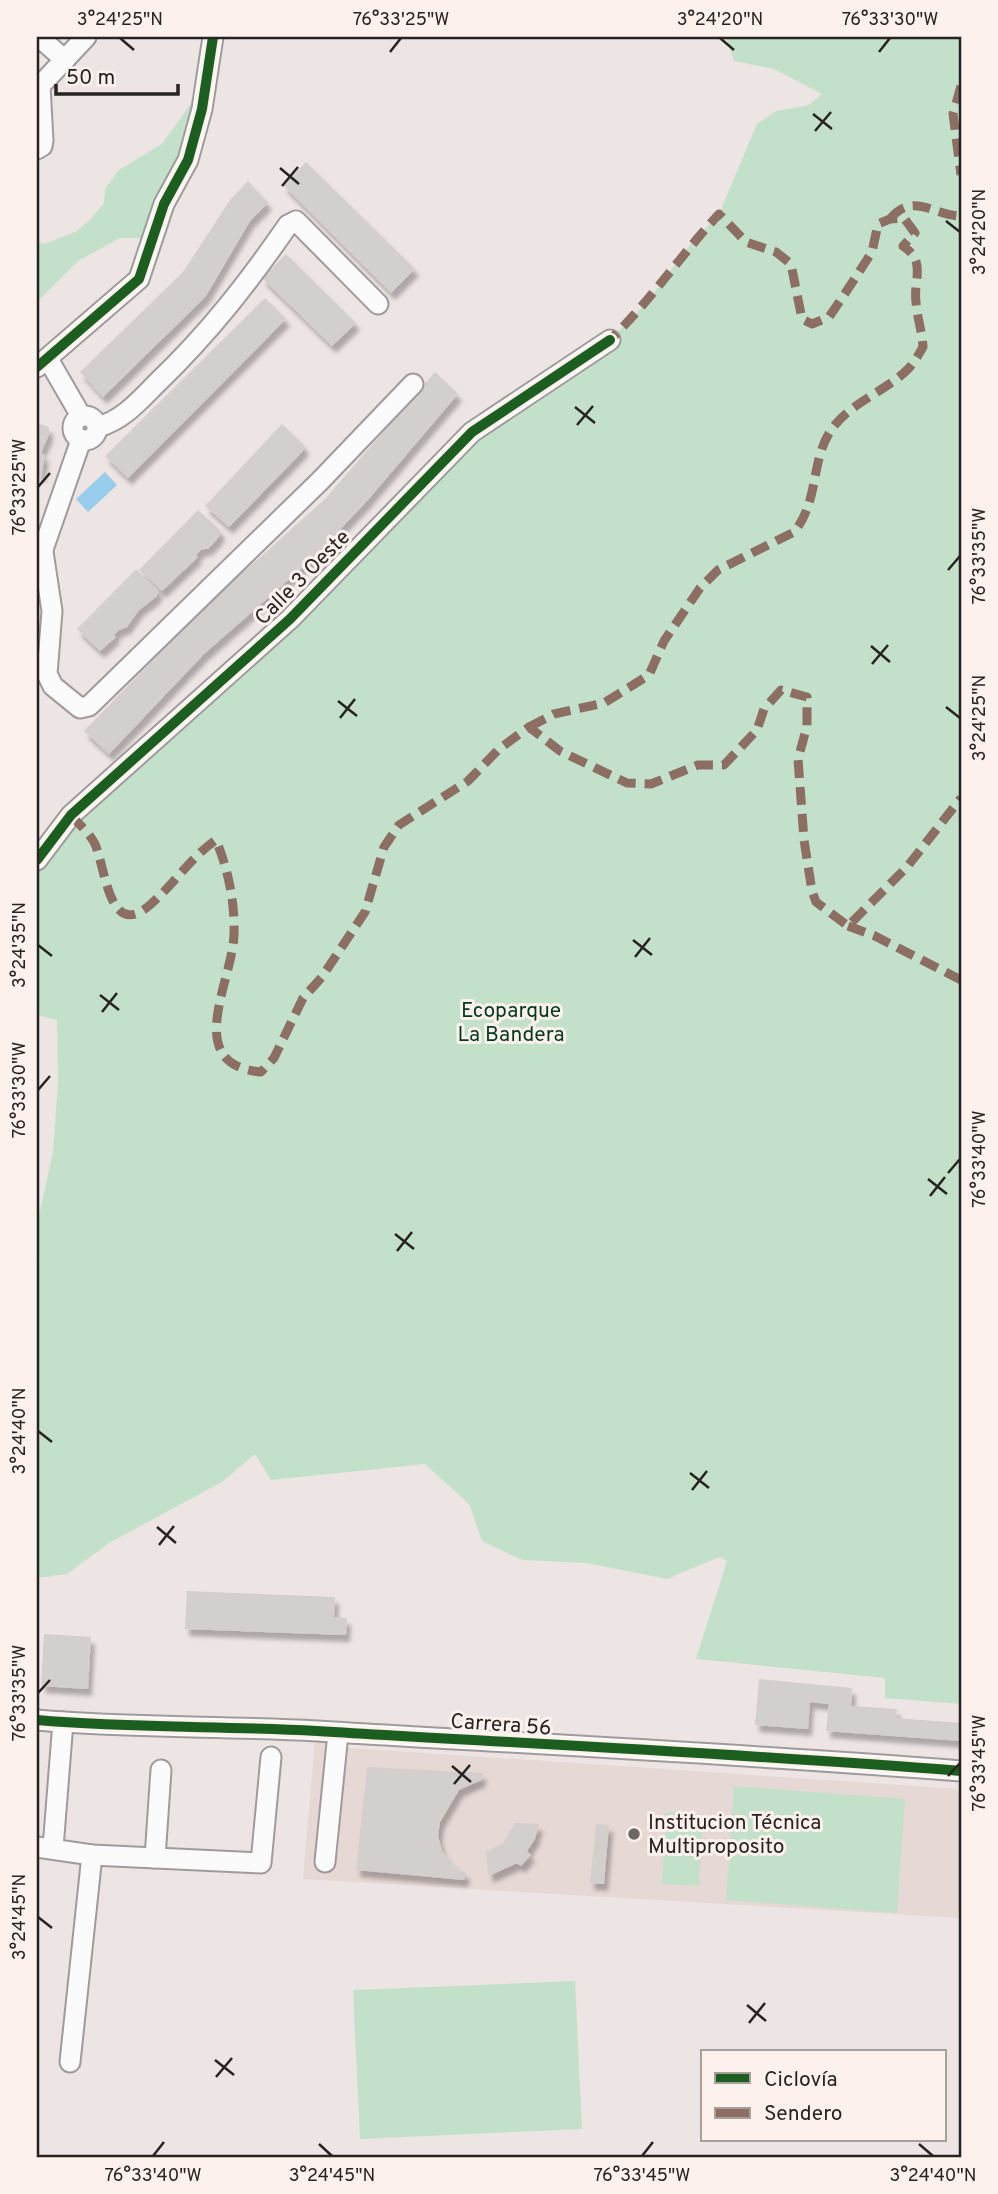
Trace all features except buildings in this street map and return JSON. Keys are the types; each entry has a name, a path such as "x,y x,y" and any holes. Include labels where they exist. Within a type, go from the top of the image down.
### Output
{"street":[{"path":"39,37 65,60"},
{"path":"37,149 42,146 43,140 41,79 65,60 86,37"},
{"path":"84,426 41,364 139,279 164,204 188,160 202,109 213,37"},
{"path":"84,426 122,417 188,354 240,295 288,225 296,220 378,304"},
{"name":"Calle 3 Oeste","path":"37,860 71,815 290,619 472,432 610,340"},
{"path":"84,426 40,559 52,611 47,674 53,686 80,708 89,706 320,481 413,384"},
{"name":"Carrera 56","path":"37,1720 338,1733 594,1749 748,1754 961,1771"},
{"path":"63,1722 45,1848 92,1855 261,1863 271,1757"},
{"path":"325,1862 338,1733"},
{"path":"155,1858 161,1770"},
{"path":"70,2062 92,1855"}],"shaded area":[{"name":"Institucion Técnica Multiproposito","path":"315,1739 350,1748 961,1789 961,1918 303,1879"}],"green space":[{"name":"Ecoparque La Bandera","path":"726,37 961,37 961,1704 885,1698 885,1678 696,1659 727,1561 719,1557 667,1579 586,1563 522,1560 482,1541 469,1504 425,1464 271,1480 255,1454 222,1482 109,1543 67,1574 37,1578 37,1264 40,1259 37,1254 37,1225 53,1152 58,1082 57,1020 37,1015 37,860 472,432 610,340 647,302 688,247 719,214 757,124 776,111 809,105 822,94 774,69 734,61"},
{"path":"200,91 202,109 152,238 120,238 78,261 37,302 37,241 44,244 75,232 89,221 104,203 105,189 119,170 162,144"},
{"path":"734,1786 905,1799 897,1913 726,1900"},
{"path":"666,1812 703,1815 699,1886 662,1884"},
{"path":"575,1981 582,2129 360,2139 353,1990"}],"water":[{"path":"105,472 117,485 88,512 76,499"}],"marked path":[{"path":"961,86 953,114 961,175"},
{"path":"890,219 899,211 915,206 961,216"},
{"path":"529,727 554,714 604,703 649,675 664,641 700,588 718,570 794,532 808,506 821,451 834,426 851,410 899,377 923,347 916,302 917,265 915,258 903,246 915,233 904,218 890,219 878,224 872,252 844,295 829,317 812,324 802,319 791,264 776,252 746,242 719,214 639,310 610,340"},
{"path":"71,815 95,844 111,898 126,914 137,913 151,904 216,840 230,886 234,922 232,953 217,1018 217,1038 223,1054 237,1066 261,1072 274,1058 303,998 322,977 365,912 384,847 399,825 468,781 499,749 529,727 560,751 627,783 651,784 698,765 724,765 757,730 764,709 781,690 807,697 807,726 798,759 804,840 812,891 816,902 848,926 907,867 961,798"},
{"path":"848,926 875,936 961,980"}],"cycle path":[{"path":"37,367 139,279 164,204 188,160 202,109 213,37"},
{"path":"37,860 71,815 290,619 472,432 610,340"},
{"path":"37,1720 317,1731 961,1771"}],"place":[{"name":"Institucion Técnica Multiproposito","path":"634,1834"}]}
